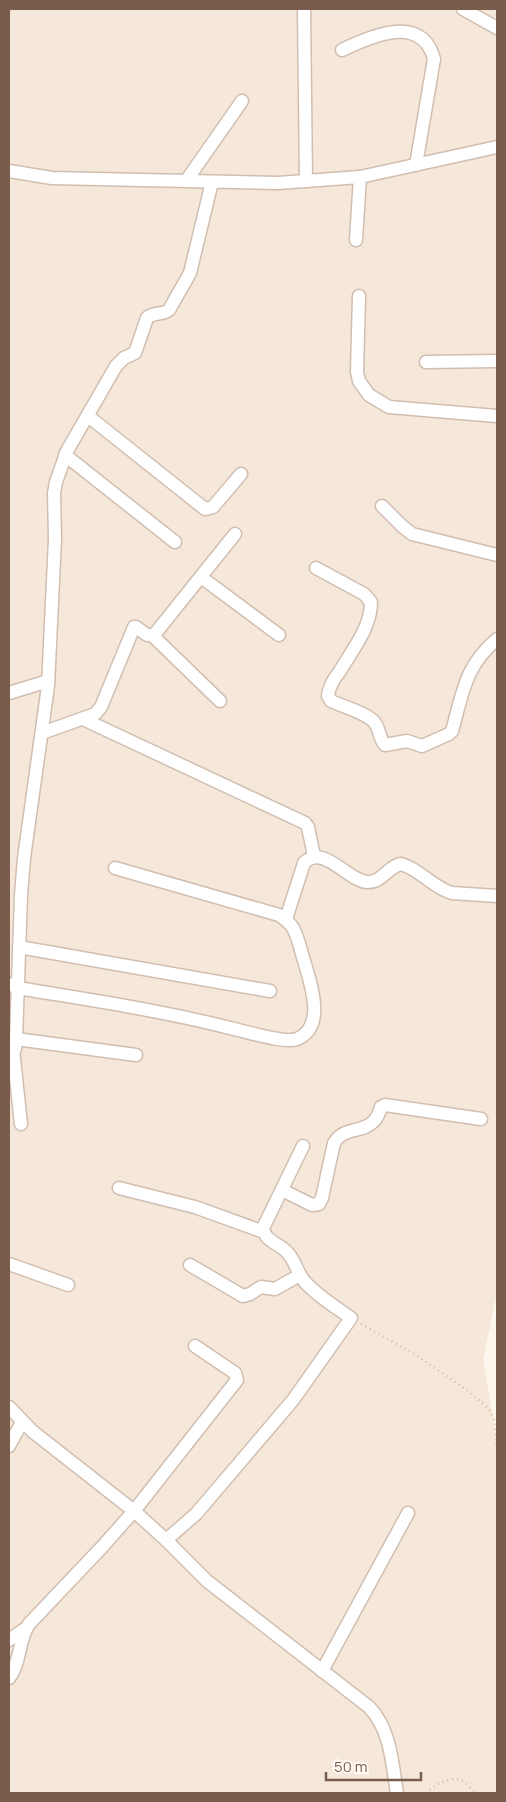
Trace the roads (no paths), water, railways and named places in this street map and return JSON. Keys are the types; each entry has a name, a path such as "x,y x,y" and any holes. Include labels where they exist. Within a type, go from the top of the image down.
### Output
{"street":[{"path":"304,9 306,181"},
{"path":"463,9 497,28"},
{"path":"342,50 380,34 402,31 413,34 423,40 432,51 434,59 416,165"},
{"path":"186,181 242,101"},
{"path":"9,170 52,178 278,183 360,178 497,147"},
{"path":"356,240 360,178"},
{"path":"21,1124 12,1049 13,986 20,947 28,817 42,733 48,681 55,539 54,493 65,455 116,366 124,358 136,354 147,318 167,312 190,273 212,182"},
{"path":"359,296 357,372 359,381 369,395 394,409 497,416"},
{"path":"426,362 497,361"},
{"path":"88,416 205,509 213,507 242,474"},
{"path":"65,455 175,542"},
{"path":"382,506 412,534 497,554"},
{"path":"153,636 236,534"},
{"path":"316,568 364,594 371,602 371,610 363,632 330,685 328,696 331,701 372,718 385,745 408,741 422,746 449,734 452,731 472,668 488,647 497,639"},
{"path":"201,577 279,635"},
{"path":"42,733 95,714 100,707 134,627 147,635 153,636 220,702"},
{"path":"9,693 48,681"},
{"path":"83,718 305,823 308,827 314,856"},
{"path":"286,919 304,863 308,858 314,856 332,862 364,882 376,881 397,864 401,864 411,868 445,891 497,896"},
{"path":"13,986 194,1019 266,1037 291,1041 303,1036 308,1031 315,1011 313,994 297,936 286,919 279,915 115,868"},
{"path":"20,947 270,991"},
{"path":"12,1049 136,1055"},
{"path":"282,1190 312,1205 319,1204 334,1143 338,1136 345,1132 362,1129 371,1124 376,1119 381,1107 481,1119"},
{"path":"166,1540 196,1514 293,1400 351,1318 309,1286 300,1275 288,1253 268,1239 264,1232 263,1228 303,1146"},
{"path":"119,1188 194,1207 264,1232"},
{"path":"9,1264 68,1286"},
{"path":"190,1265 243,1296 261,1287 275,1289 300,1275"},
{"path":"9,1640 25,1629 134,1511 237,1380 235,1373 196,1346"},
{"path":"9,1407 38,1436 134,1511 207,1581 369,1707 382,1723 397,1793"},
{"path":"9,1446 22,1422"},
{"path":"322,1670 408,1513"},
{"path":"9,1678 14,1669 25,1629"}]}
